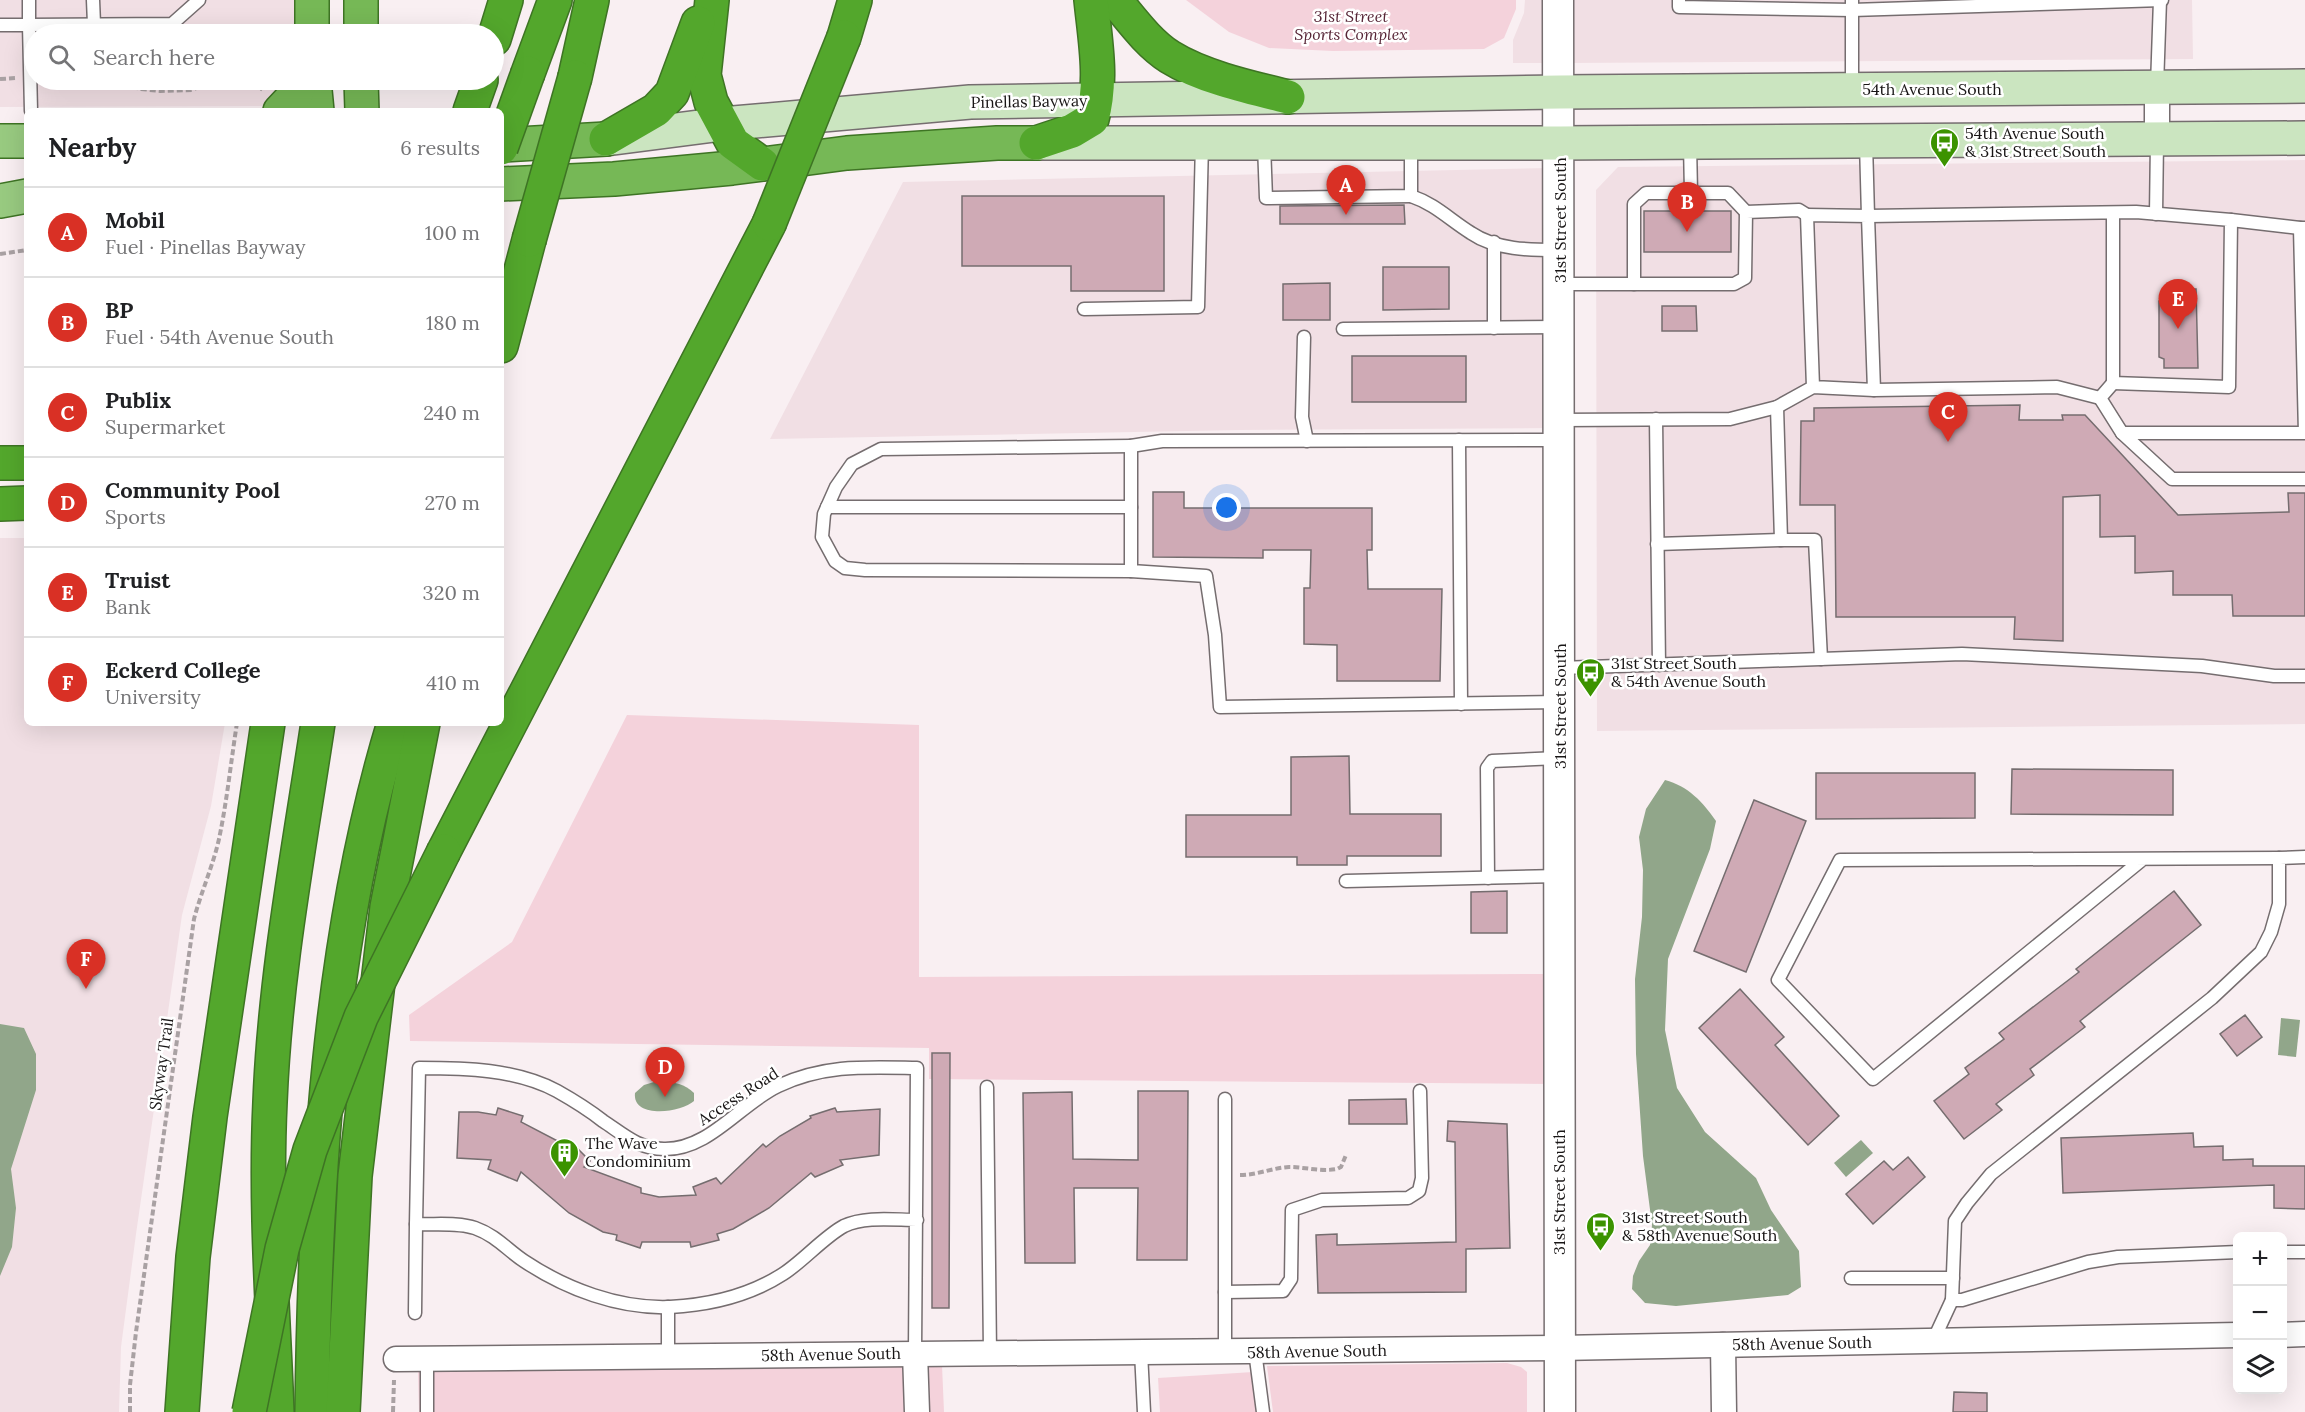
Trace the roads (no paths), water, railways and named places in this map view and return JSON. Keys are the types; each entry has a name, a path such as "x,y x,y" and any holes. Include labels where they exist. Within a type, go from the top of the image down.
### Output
{"highway":[{"path":"312,0 312,24"},
{"path":"361,0 361,24"},
{"path":"499,24 506,0"},
{"path":"504,139 555,0"},
{"path":"504,335 575,77 592,0"},
{"path":"710,0 704,75 711,102 734,143 762,164"},
{"path":"606,139 656,110 672,93 710,0"},
{"path":"249,1412 282,1249 310,1150 361,1017 444,851 769,224 844,37 855,0"},
{"path":"504,184 614,179 847,153 997,143 1036,143 1072,131 1092,119 1097,100 1092,0"},
{"path":"1115,0 1140,30 1170,57 1240,85 1288,97"},
{"path":"283,108 297,90"},
{"path":"315,90 317,108"},
{"path":"361,90 362,108"},
{"path":"471,108 477,90"},
{"name":"Pinellas Bayway","path":"504,147 606,139"},
{"path":"0,463 24,463"},
{"path":"0,504 24,503"},
{"path":"183,1412 193,1257 210,1117 268,726"},
{"path":"277,1412 268,1209 270,1102 280,970 318,726"},
{"path":"312,1412 313,1292 327,1105 344,941 381,766 393,726"},
{"path":"343,1412 358,1153 387,907 422,726"}],"main road":[{"name":"54th Avenue South","path":"1560,92 2305,86"},
{"name":"Pinellas Bayway","path":"606,139 722,124 970,102 1560,92"},
{"path":"1036,143 1560,143 2305,138"},
{"path":"0,141 24,141"},
{"path":"0,201 24,197"}],"street":[{"name":"31st Street South","path":"1558,0 1560,92 1560,1412"},
{"path":"2157,88 2157,139"},
{"path":"2287,1335 2305,1334"},
{"name":"58th Avenue South","path":"396,1359 1255,1352 2233,1335"},
{"path":"1723,1345 1724,1412"},
{"path":"915,1353 917,1412"}],"lane":[{"path":"29,24 30,0"},
{"path":"93,0 94,24 172,24 199,0"},
{"path":"1679,0 1679,7 2161,0 2157,88"},
{"path":"1852,5 1852,90"},
{"path":"0,25 24,26"},
{"path":"31,90 31,108"},
{"path":"2156,214 2157,139"},
{"path":"1866,141 1874,390"},
{"path":"1690,142 1691,193"},
{"path":"1084,309 1198,307 1202,143"},
{"path":"1264,143 1266,198 1411,196 1428,202 1472,235 1527,250 1560,250"},
{"path":"1411,143 1411,196"},
{"path":"1560,285 1734,284 1745,278 1746,212 1728,193 1646,193 1634,204 1634,284"},
{"path":"1746,212 1799,210 1807,215 1868,216 2156,214 2302,228 2305,434 2122,433"},
{"path":"2100,398 2113,383 2112,213"},
{"path":"1807,215 1813,387"},
{"path":"2113,383 2229,387 2232,220"},
{"path":"1494,242 1494,328"},
{"path":"1343,329 1560,327"},
{"path":"1304,337 1302,417 1307,441"},
{"path":"1560,702 1220,707 1215,635 1206,576 1131,571 845,568 835,561 822,537 824,514 836,487 852,464 881,449 1131,446 1162,441 1459,440 1656,419 1730,418 1777,407 1813,387 1874,390 2057,387 2100,398 2122,433 2172,479 2305,479"},
{"path":"1777,407 1781,540"},
{"path":"1656,419 1659,664"},
{"path":"1459,440 1461,704"},
{"path":"1131,446 1131,571"},
{"path":"827,507 1131,507"},
{"path":"1657,544 1815,540 1821,658"},
{"path":"1560,668 1962,654 2202,666 2274,676 2305,676"},
{"path":"1488,878 1487,768 1492,761 1560,758"},
{"path":"2144,859 1873,1079 1778,980 1840,860 2305,857"},
{"path":"1933,1341 1952,1300 1954,1221 1990,1174 2212,998 2261,952 2271,932 2279,904 2279,858"},
{"path":"1346,881 1559,876"},
{"name":"Access Road","path":"416,1224 419,1068 456,1068 526,1078 556,1090 627,1139 645,1147 665,1150 696,1143 777,1086 810,1074 846,1066 917,1068 915,1353"},
{"path":"987,1087 990,1353"},
{"path":"1225,1292 1282,1291 1291,1279 1292,1210 1322,1200 1408,1198 1419,1191 1422,1178 1420,1091"},
{"path":"1225,1100 1225,1352"},
{"path":"415,1313 416,1224 472,1227 493,1235 522,1260 557,1280 595,1296 633,1305 668,1307 702,1304 737,1296 783,1275 844,1226 868,1220 917,1220"},
{"path":"2287,1251 2305,1251"},
{"path":"1952,1300 1962,1300 2098,1260 2118,1257 2233,1252"},
{"path":"1851,1278 1953,1278"},
{"path":"668,1307 668,1356"},
{"path":"1141,1352 1144,1412"},
{"path":"1255,1352 1263,1412"},
{"path":"427,1359 427,1412"}],"place":[{"name":"54th Avenue South & 31st Street South","path":"1944,168"},
{"name":"Mobil","path":"1346,215"},
{"name":"BP","path":"1687,232"},
{"name":"Truist","path":"2178,329"},
{"name":"Publix","path":"1948,442"},
{"name":"31st Street South & 54th Avenue South","path":"1590,698"},
{"name":"Eckerd College","path":"86,989"},
{"name":"Community Pool","path":"665,1097"},
{"name":"The Wave Condominium","path":"564,1178"},
{"name":"31st Street South & 58th Avenue South","path":"1601,1252"}],"park label":[{"name":"31st Street Sports Complex","path":"1351,25"}]}
